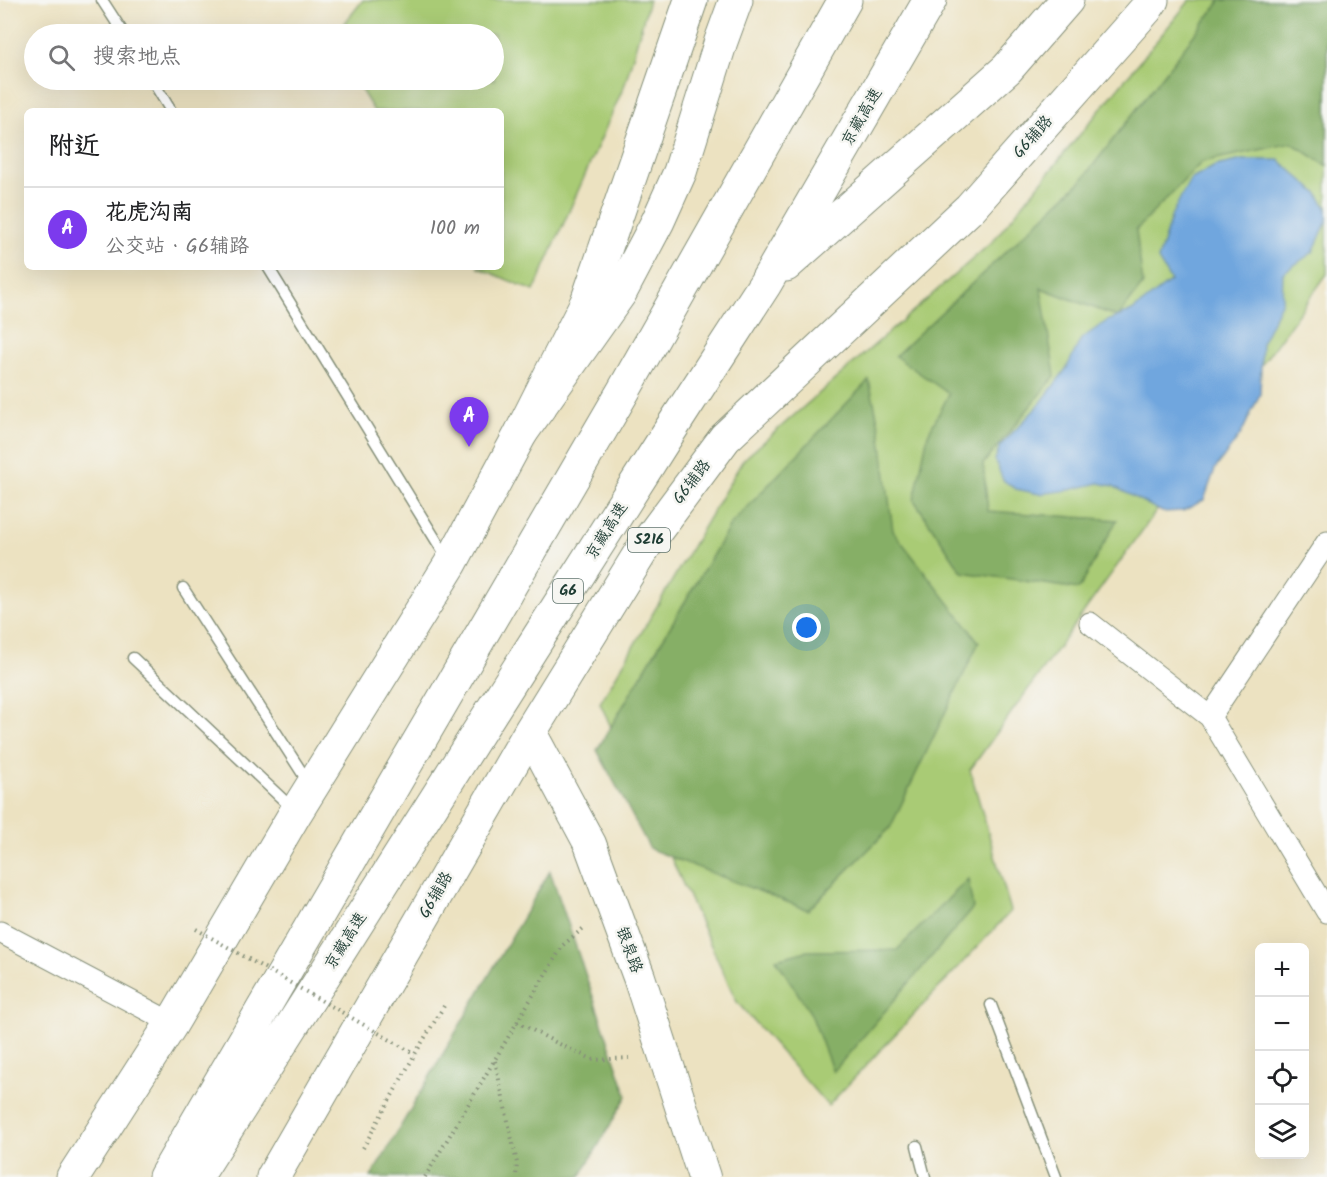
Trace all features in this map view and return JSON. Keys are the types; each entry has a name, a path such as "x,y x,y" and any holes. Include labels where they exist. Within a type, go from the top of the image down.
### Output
{"main road":[{"path":"73,1177 172,1023 304,800 451,563 521,433 587,302 691,0"},
{"path":"521,433 620,293 658,221 680,172 736,0"},
{"path":"165,1177 624,390 845,0"},
{"name":"京藏高速","path":"196,1177 765,284 930,0"},
{"path":"1007,69 1051,0"},
{"path":"765,284 1007,69 1067,0"},
{"name":"G6辅路","path":"273,1177 530,732 644,547 725,438 970,208 1152,0"},
{"name":"银泉路","path":"530,732 590,844 639,977 704,1177"}],"street":[{"path":"1210,717 1327,542"},
{"path":"1090,623 1210,717 1327,912"},
{"path":"0,932 172,1023"}],"lane":[{"path":"102,0 118,24"},
{"path":"158,90 169,108"},
{"path":"270,270 451,563"},
{"path":"183,588 304,800"},
{"path":"132,658 304,800"},
{"path":"991,1005 1056,1177"},
{"path":"916,1146 924,1177"}],"path":[{"path":"425,1177 563,945 585,927"},
{"path":"196,929 415,1053"},
{"path":"363,1148 415,1053 444,1006"},
{"path":"517,1022 594,1060 628,1059"},
{"path":"495,1060 517,1163 516,1177"}],"green space":[{"path":"363,0 649,0 625,84 534,291 484,270 504,270 504,108 372,108 361,90 504,90 504,24 344,24"},
{"path":"1190,0 1327,0 1327,274 970,770 1011,911 828,1106 737,1002 600,703 743,460 992,242"},
{"path":"1221,0 1327,0 1327,166 1292,143 1202,162 1136,230 1143,284 1118,317 1041,288 1055,376 983,464 988,511 1117,520 1079,589 962,572 914,500 928,434 949,394 895,356 1081,181"},
{"path":"869,380 880,430 893,531 979,642 890,828 808,910 650,849 597,750 731,524"},
{"path":"550,871 627,1096 580,1177 371,1177"},
{"path":"968,879 973,908 833,1072 811,1014 776,959 807,951 897,950"}],"water":[{"path":"1242,160 1279,160 1318,194 1327,209 1327,221 1313,252 1283,273 1282,301 1262,342 1260,394 1241,434 1215,469 1204,500 1183,511 1162,512 1113,486 1099,483 1039,494 1016,489 1003,480 995,460 1000,446 1040,404 1066,369 1081,339 1107,321 1132,311 1171,281 1158,260 1172,214 1190,180 1215,166"}],"place":[{"name":"花虎沟南","path":"469,447"}]}
